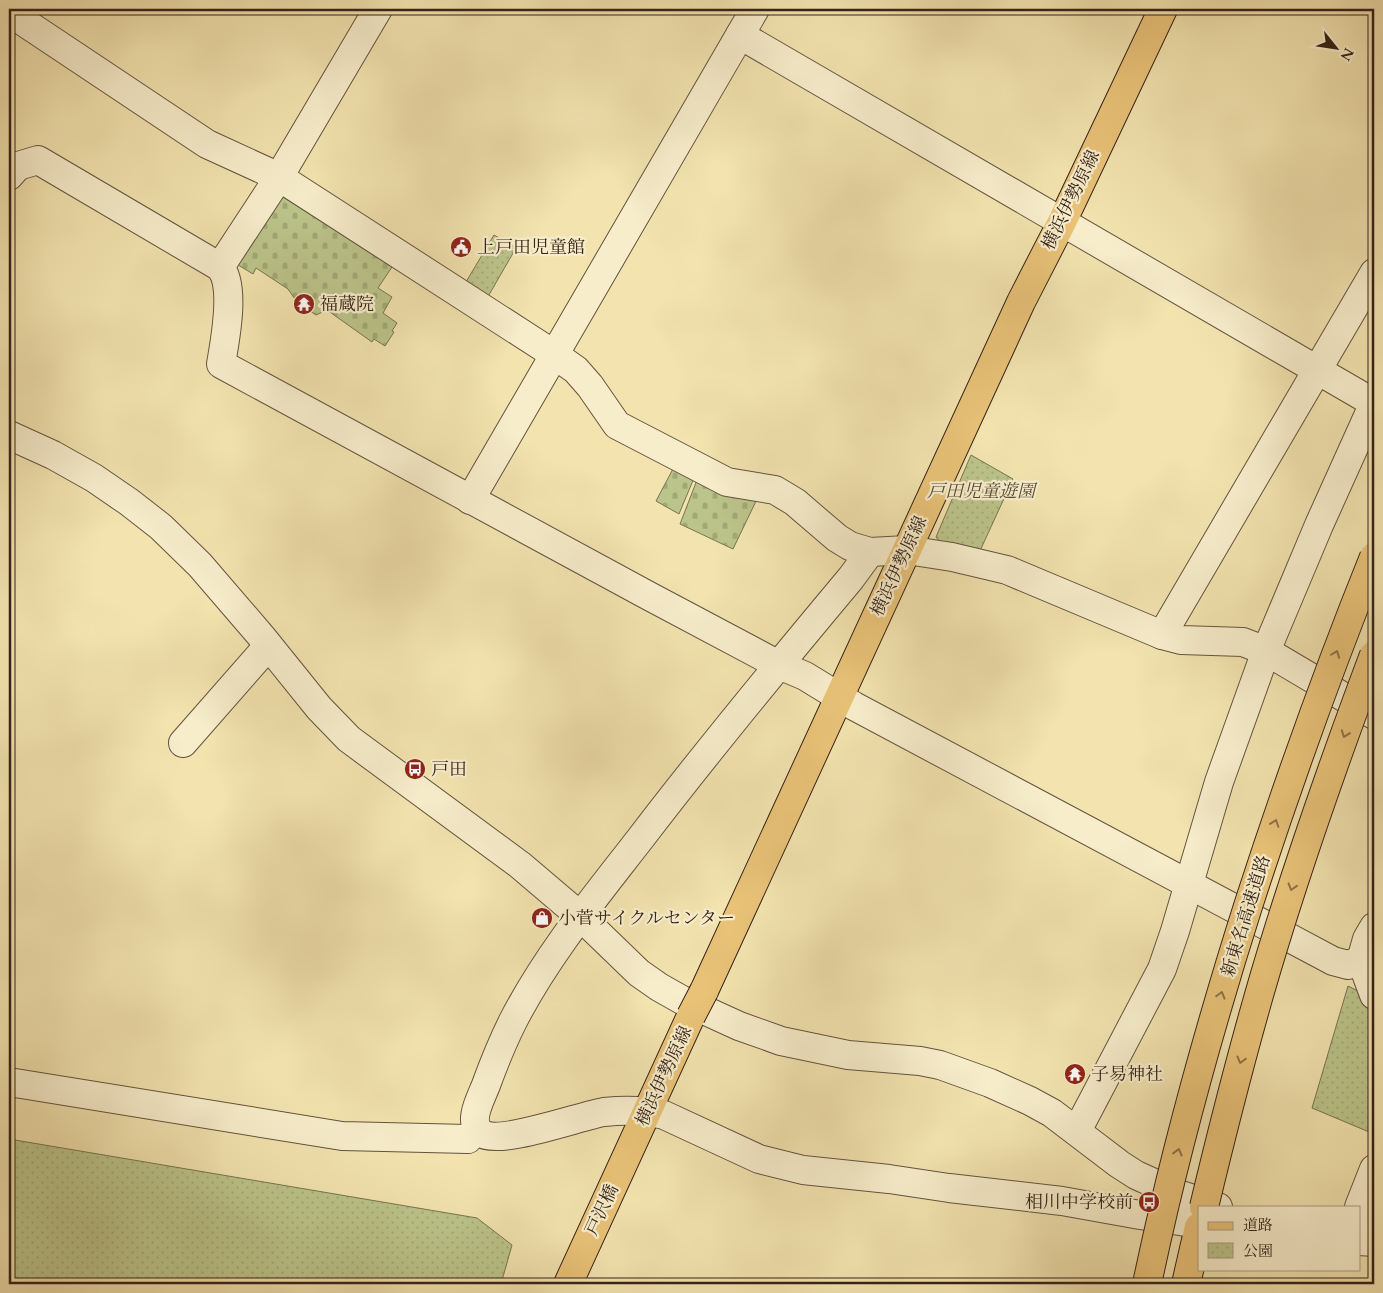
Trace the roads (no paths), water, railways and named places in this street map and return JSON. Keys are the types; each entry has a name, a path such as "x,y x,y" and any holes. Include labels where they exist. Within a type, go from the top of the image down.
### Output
{"main road":[{"name":"横浜伊勢原線","path":"636,1136 1021,302 1062,222 1163,9"},
{"name":"新東名高速道路","path":"1147,1284 1188,1109 1228,970 1311,718 1374,557"},
{"name":"新東名高速道路","path":"1204,1206 1221,1135 1259,994 1300,864 1374,655"},
{"name":"戸沢橋","path":"568,1284 636,1136"},
{"path":"1186,1284 1198,1230"}],"street":[{"path":"220,267 279,177 378,9"},
{"path":"470,500 556,355 755,9"},
{"path":"9,12 207,144 279,177 556,355 576,370 590,386 617,425 727,482 775,490 795,502 837,538 850,546 870,552 907,550 952,557 1007,570 1162,635 1181,640 1243,642 1266,652 1374,715"},
{"path":"740,36 1374,403 1319,525 1266,652 1219,782 1162,969 1077,1131"},
{"path":"9,176 18,166 38,160 220,267 224,272 229,310 221,364 470,500 779,665 804,676 1188,884 1334,961 1348,965 1370,981"},
{"path":"1162,635 1374,273"},
{"path":"9,435 53,455 94,478 155,522 200,565 319,708 349,739 520,865 580,916 639,973 659,987 682,1000 739,1026 781,1042 848,1055 940,1065 990,1083 1052,1113 1136,1175 1178,1194 1215,1206"},
{"path":"474,1136 476,1110 505,1038 541,973 580,916 675,793 851,578 870,552"},
{"path":"183,743 197,718 268,646"},
{"path":"1370,981 1367,939 1374,927"},
{"path":"9,1082 342,1136 494,1137 512,1135 603,1112 648,1111 664,1115 759,1159 803,1170 1062,1201 1198,1226"},
{"path":"1359,1206 1374,1170"},
{"path":"889,1179 952,1178 1105,1195 1118,1192 1136,1175"},
{"path":"1360,1221 1374,1222"},
{"path":"1360,1241 1374,1242"}],"place":[{"name":"上戸田児童館","path":"461,247"},
{"name":"福蔵院","path":"304,304"},
{"name":"戸田","path":"415,769"},
{"name":"小菅サイクルセンター","path":"542,918"},
{"name":"子易神社","path":"1075,1074"},
{"name":"相川中学校前","path":"1149,1202"}],"park label":[{"name":"戸田児童遊園","path":"981,491"}]}
